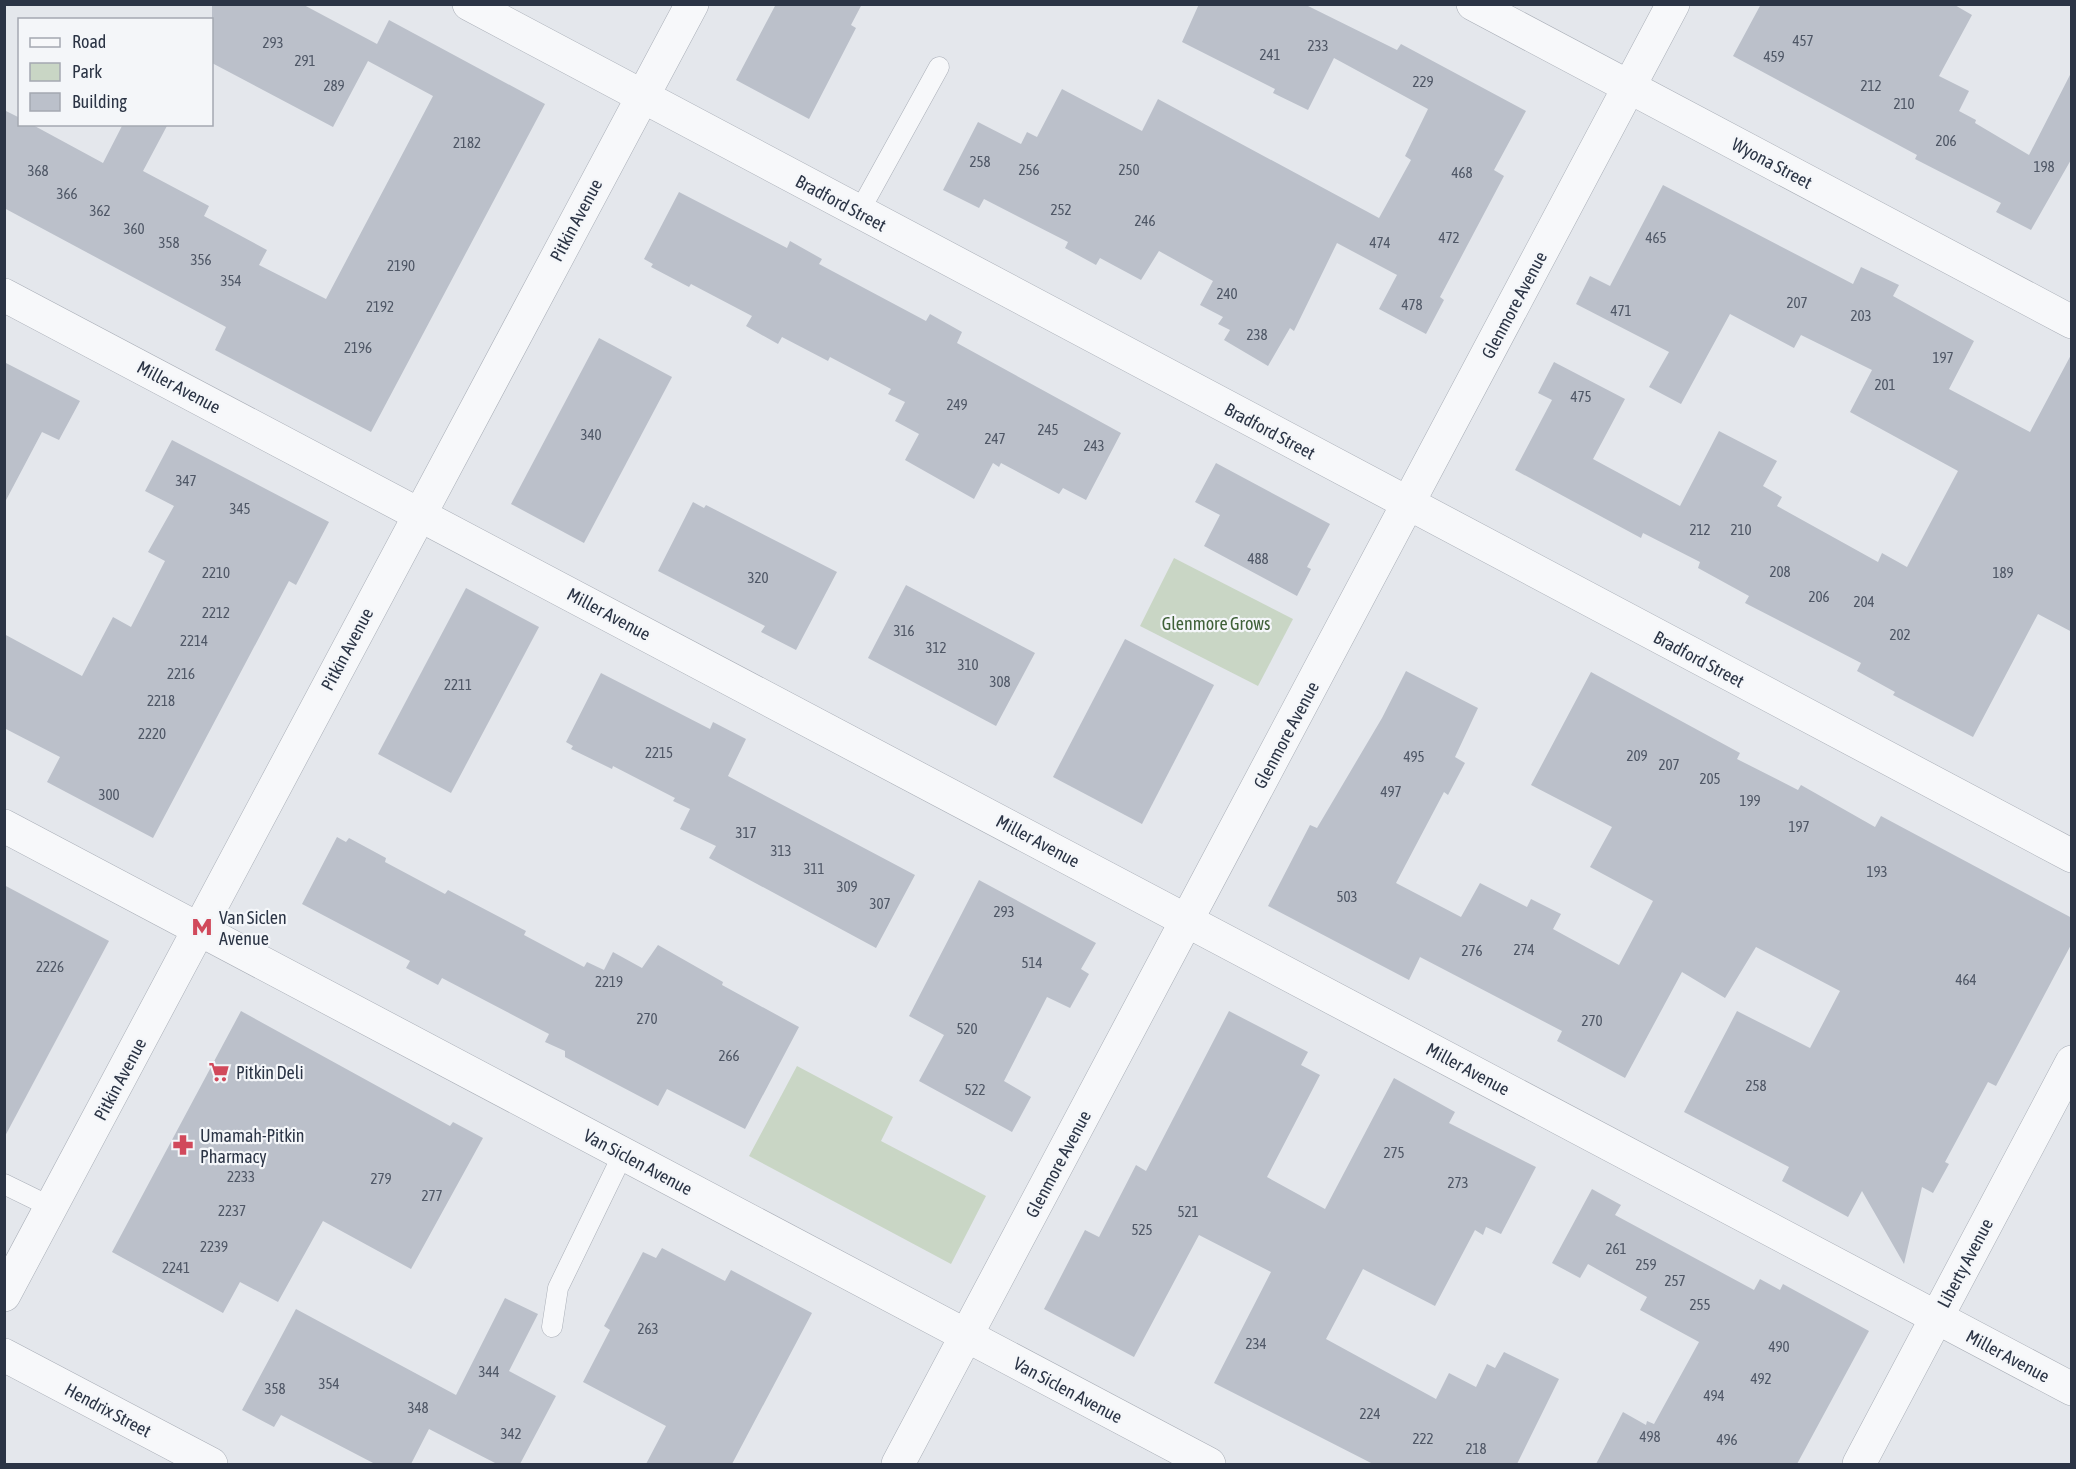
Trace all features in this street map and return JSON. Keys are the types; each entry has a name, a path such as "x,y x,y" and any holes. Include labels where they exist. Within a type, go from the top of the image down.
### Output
{"street":[{"name":"Bradford Street","path":"469,4 2072,856"},
{"name":"Pitkin Avenue","path":"4,1295 692,4"},
{"name":"Wyona Street","path":"1473,4 2072,322"},
{"name":"Glenmore Avenue","path":"898,1464 1673,4"},
{"name":"Miller Avenue","path":"4,295 2072,1389"},
{"name":"Van Siclen Avenue","path":"4,826 1209,1464"},
{"name":"Liberty Avenue","path":"1859,1464 2072,1062"},
{"name":"Hendrix Street","path":"4,1355 211,1464"}],"lane":[{"path":"859,212 939,68"},
{"path":"552,1327 558,1288 623,1154"},
{"path":"4,1184 51,1207"}],"green space":[{"name":"Glenmore Grows","path":"1174,558 1293,619 1258,686 1140,626"},
{"path":"797,1066 893,1117 881,1141 986,1196 951,1264 749,1156"}],"building":[{"path":"212,4 302,4 377,44 389,20 545,104 371,432 215,350 226,327 4,208 4,110 18,117 18,126 35,126 103,163 122,126 167,126 143,171 209,206 204,216 267,250 259,265 326,299 433,96 368,61 333,127 213,64"},
{"path":"776,4 862,4 851,25 856,28 809,119 736,80"},
{"path":"1199,4 1304,4 1397,50 1401,44 1526,111 1494,170 1504,176 1440,297 1444,300 1426,334 1379,309 1397,275 1337,243 1294,331 1290,328 1268,366 1224,340 1230,330 1218,324 1223,317 1200,305 1213,281 1159,251 1141,280 1100,258 1096,265 1065,248 1068,242 984,199 979,208 943,190 978,122 1021,144 1027,132 1037,137 1062,89 1142,131 1158,99 1379,218 1411,160 1405,156 1428,109 1334,58 1308,110 1273,93 1275,89 1182,42"},
{"path":"1761,4 1953,4 1972,15 1939,76 1969,91 1959,111 2029,155 2072,71 2072,158 2031,230 1996,212 2001,203 1915,159 1917,155 1733,56"},
{"path":"1663,185 1853,284 1861,267 1899,285 1893,296 1974,341 1949,389 2030,432 2072,353 2072,632 2038,614 1973,737 1893,695 1895,692 1857,671 1861,663 1745,603 1749,596 1698,568 1700,562 1643,533 1641,538 1515,470 1552,400 1538,393 1554,362 1625,399 1593,459 1680,506 1719,431 1777,461 1763,486 1782,497 1777,506 1878,562 1882,553 1907,567 1958,471 1850,412 1872,370 1801,335 1794,348 1730,314 1681,404 1649,387 1669,352 1576,304 1590,276 1610,286"},
{"path":"679,192 787,248 790,241 822,259 819,264 926,321 930,314 962,332 957,343 1121,433 1086,500 1063,488 1059,494 1001,463 999,467 993,463 974,499 905,460 919,434 895,421 905,402 888,394 891,389 830,357 828,361 782,337 778,344 746,326 752,316 691,284 689,287 651,267 653,264 644,259"},
{"path":"599,338 672,377 584,543 511,504"},
{"path":"4,362 80,401 59,440 42,432 4,504"},
{"path":"172,440 329,522 296,585 289,581 153,838 47,782 60,757 4,728 4,634 82,676 113,617 131,627 165,561 148,552 174,506 145,491"},
{"path":"1216,463 1330,524 1307,567 1311,569 1297,596 1204,546 1220,515 1195,502"},
{"path":"693,502 704,508 706,505 837,572 796,650 761,632 765,626 658,571"},
{"path":"906,585 1035,653 996,726 868,658"},
{"path":"466,588 539,627 451,793 378,754"},
{"path":"1125,639 1214,685 1142,824 1053,777"},
{"path":"1406,671 1478,708 1455,757 1465,763 1448,795 1444,792 1396,883 1461,917 1480,883 1527,907 1531,899 1561,914 1553,929 1619,965 1653,901 1590,867 1612,827 1531,785 1591,672 1740,753 1737,759 1798,790 1801,785 1875,827 1881,816 2072,918 2072,943 1996,1086 1988,1082 1945,1162 1949,1164 1933,1193 1922,1187 1904,1264 1862,1191 1848,1217 1782,1181 1789,1167 1684,1112 1737,1011 1810,1048 1840,991 1756,947 1725,998 1682,972 1625,1078 1557,1041 1562,1031 1420,957 1409,980 1268,906 1310,825 1317,828 1382,718"},
{"path":"601,673 710,729 713,722 746,739 728,776 915,875 876,948 709,858 716,846 680,829 690,809 673,801 675,798 613,766 612,769 571,749 573,746 566,742"},
{"path":"337,837 346,842 349,838 386,858 385,862 445,894 448,890 526,931 524,935 584,967 587,962 604,970 613,952 642,968 658,945 723,982 722,985 799,1027 745,1129 667,1089 658,1106 565,1057 565,1051 545,1042 549,1034 442,978 438,985 406,968 410,961 302,904"},
{"path":"979,880 1096,943 1081,969 1089,974 1070,1008 1047,997 1004,1081 1031,1097 1012,1132 919,1081 944,1035 909,1016"},
{"path":"4,885 109,941 4,1138"},
{"path":"241,1011 450,1126 453,1122 483,1138 411,1269 323,1221 278,1302 240,1282 223,1313 112,1252"},
{"path":"1229,1011 1308,1052 1301,1065 1320,1075 1267,1177 1325,1209 1394,1078 1455,1112 1449,1123 1536,1167 1501,1234 1486,1227 1483,1235 1475,1230 1435,1306 1363,1269 1326,1339 1436,1399 1449,1373 1476,1387 1487,1364 1495,1368 1504,1352 1559,1379 1517,1464 1373,1464 1214,1383 1271,1272 1199,1235 1134,1357 1044,1309 1085,1230 1099,1237 1136,1165 1146,1171"},
{"path":"1592,1189 1621,1205 1615,1215 1754,1290 1760,1279 1780,1290 1783,1284 1869,1331 1797,1464 1596,1464 1623,1412 1646,1425 1647,1421 1654,1424 1699,1342 1640,1310 1647,1297 1588,1264 1580,1278 1552,1263"},
{"path":"662,1248 725,1281 731,1270 812,1313 732,1464 646,1464 666,1426 583,1382 610,1330 604,1326 643,1252 656,1258"},
{"path":"505,1298 538,1314 509,1371 556,1396 520,1464 497,1464 429,1429 411,1464 375,1464 281,1415 274,1427 242,1410 296,1309 456,1395"}],"place":[{"name":"Van Siclen Avenue","path":"202,927"},
{"name":"Pitkin Deli","path":"219,1072"},
{"name":"Umamah-Pitkin Pharmacy","path":"183,1145"}]}
